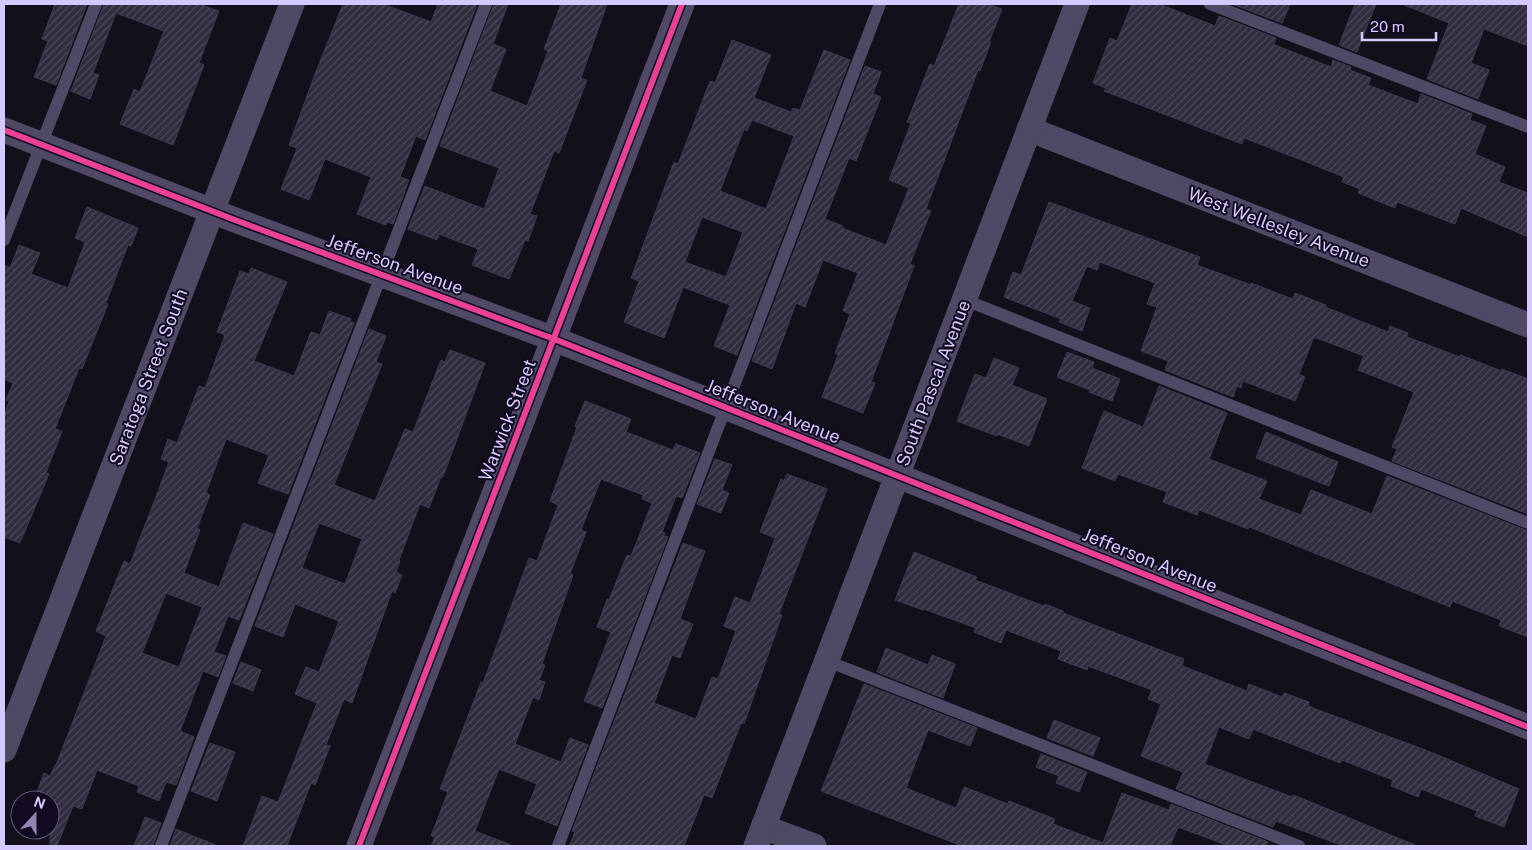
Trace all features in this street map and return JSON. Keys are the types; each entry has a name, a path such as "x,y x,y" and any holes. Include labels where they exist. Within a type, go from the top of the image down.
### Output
{"street":[{"name":"Saratoga Street South","path":"4,750 292,4"},
{"name":"Warwick Street","path":"359,846 682,4"},
{"name":"South Pascal Avenue","path":"760,836 1077,4"},
{"name":"West Wellesley Avenue","path":"1029,129 1528,325"},
{"name":"Jefferson Avenue","path":"4,130 212,211 554,339 1528,727"},
{"path":"760,836 814,846"}],"lane":[{"path":"4,240 96,4"},
{"path":"161,846 380,274 486,4"},
{"path":"558,846 724,407 738,376 880,4"},
{"path":"1210,4 1528,127"},
{"path":"965,300 1528,523"},
{"path":"827,661 1299,846"}],"building":[{"path":"55,4 87,4 56,85 34,77 48,41 42,39"},
{"path":"104,4 199,4 219,11 199,63 204,65 173,145 120,124 134,89 140,92 164,31 116,13 93,73 99,75 90,99 71,91"},
{"path":"343,4 383,4 431,22 438,4 477,4 425,140 416,136 400,177 409,180 393,224 387,222 386,225 357,214 371,177 325,159 309,200 281,189 297,148 289,145"},
{"path":"494,4 508,4 493,44 506,49 490,91 527,106 548,51 544,49 561,4 607,4 581,78 587,80 559,153 554,151 530,214 537,216 528,241 525,240 509,279 472,265 478,249 439,234 437,240 408,229 425,186 484,209 499,168 440,146"},
{"path":"959,4 987,4 1002,9 926,209 931,211 910,264 914,266 871,382 875,383 863,413 822,397 838,355 835,353 850,314 843,311 858,273 823,260 805,307 796,303 772,369 752,361 865,66 881,72 873,94 881,97 856,161 849,158 825,219 843,226 842,228 886,245 909,188 889,180 911,123 907,122 930,64 934,66"},
{"path":"1132,4 1159,4 1215,26 1219,16 1276,38 1275,45 1331,67 1333,60 1351,67 1350,70 1371,78 1368,85 1418,104 1421,94 1472,114 1470,120 1486,126 1475,154 1505,167 1499,182 1528,193 1528,237 1461,208 1455,224 1397,202 1395,208 1358,193 1360,189 1342,182 1344,177 1244,138 1242,144 1104,91 1106,88 1093,83 1110,38 1117,41"},
{"path":"1232,4 1290,4 1282,23"},
{"path":"1355,4 1376,4 1357,52 1339,45"},
{"path":"1404,4 1528,4 1528,46 1484,29 1471,63 1489,70 1478,99 1427,79 1449,23"},
{"path":"732,40 771,55 754,98 791,112 793,108 800,110 824,50 850,60 737,355 714,346 730,305 683,287 664,338 624,322 639,281 631,278 674,162 678,164 710,81 715,83","holes":["752,120 794,136 766,209 720,191 744,129 747,131","702,217 743,232 726,277 685,262"]},
{"path":"1049,202 1200,257 1197,265 1251,285 1251,283 1293,299 1295,293 1388,332 1390,326 1408,333 1407,337 1460,357 1460,355 1528,379 1528,514 1392,461 1397,449 1392,447 1414,392 1358,370 1364,356 1314,337 1299,374 1305,377 1295,401 1243,381 1241,388 1237,386 1233,397 1165,370 1168,361 1141,351 1157,307 1147,304 1155,283 1100,262 1097,270 1087,266 1072,301 1090,308 1082,331 1059,322 1061,319 1004,297 1013,272 1021,275"},
{"path":"87,207 138,228 131,246 128,245 106,303 108,304 82,369 79,368 55,429 62,431 46,473 49,474 20,543 4,537 4,416 9,402 6,400 13,383 4,379 4,265 10,268 19,245 40,253 31,274 68,288 85,242 75,238"},
{"path":"251,268 287,282 254,361 294,376 311,332 320,335 329,311 351,319 350,322 354,323 288,494 258,483 269,455 226,439 206,493 210,495 197,528 200,530 184,573 219,587 243,523 273,534 239,620 228,616 214,652 226,656 218,677 203,671 180,731 194,737 176,785 166,782 159,801 137,792 139,786 97,770 82,809 73,806 60,838 60,790 38,790 44,773 50,776 56,765 106,636 96,631 124,561 130,564 169,462 161,459 168,439 177,443 199,386 205,388 225,335 217,332 240,271 249,274","holes":["166,593 202,607 179,667 142,653"]},
{"path":"369,329 386,336 376,362 382,364 334,485 375,501 405,429 413,432 441,360 445,362 450,350 485,363 443,477 441,477 429,508 420,504 399,560 396,572 402,575 395,593 392,591 352,703 344,699 326,745 330,746 315,785 311,783 287,846 243,846 262,796 278,802 317,703 295,694 306,667 319,672 339,621 295,604 283,637 255,626","holes":["319,523 362,539 345,584 302,568"]},
{"path":"1067,352 1094,362 1092,368 1120,379 1112,401 1057,377"},
{"path":"994,358 1019,368 1012,385 1047,399 1029,446 957,421 975,374 986,378"},
{"path":"1159,386 1227,413 1209,459 1267,481 1259,499 1301,515 1311,490 1372,514 1387,476 1528,531 1528,637 1499,626 1501,620 1452,601 1450,607 1249,527 1248,529 1199,510 1197,515 1163,502 1167,492 1118,474 1115,481 1082,468 1104,411 1143,427"},
{"path":"585,401 631,419 626,432 673,450 676,444 700,453 682,498 676,496 662,532 665,533 664,536 668,537 602,708 584,701 611,632 597,627 607,599 609,600 627,555 631,556 652,503 642,499 643,495 601,479 581,530 586,532 570,574 573,575 542,664 545,665 539,680 545,682 539,700 533,697 515,744 561,762 570,738 588,745 557,826 525,813 537,784 499,769 475,831 511,845 431,846 435,837 431,836 448,792 440,789 481,682 483,683 529,558 537,561 558,505 550,501"},
{"path":"1266,432 1338,462 1329,486 1256,458"},
{"path":"715,459 732,465 722,490 729,493 721,513 697,504"},
{"path":"787,474 827,489 779,614 782,615 744,724 741,723 712,798 704,795 684,846 569,846 575,832 572,831 683,543 705,551 680,619 693,624 680,658 672,655 654,703 696,719 712,677 718,679 736,631 724,626 735,597 750,603 775,538 760,532 781,479 784,481"},
{"path":"914,552 977,577 975,580 1044,606 1045,604 1063,611 1063,613 1184,659 1182,666 1247,691 1249,684 1282,697 1284,693 1309,702 1308,706 1433,753 1519,789 1504,827 1475,816 1477,811 1421,789 1418,797 1391,786 1393,780 1342,760 1340,763 1253,729 1249,739 1219,727 1205,764 1292,797 1293,795 1415,846 1344,846 1276,821 1273,827 1176,789 1183,772 1141,756 1161,704 1148,699 1152,690 1088,666 1087,670 1058,659 1061,651 1006,630 1001,643 974,632 976,628 895,600"},
{"path":"886,648 928,665 932,655 955,664 943,698 877,672"},
{"path":"241,662 261,670 253,691 233,683"},
{"path":"864,684 977,728 970,746 928,730 906,788 956,808 964,787 1008,804 1009,801 1055,819 1053,824 1103,843 1122,793 1169,810 1171,804 1268,842 1266,846 1229,846 1178,827 1170,846 962,846 821,791"},
{"path":"1054,720 1100,738 1093,756 1047,738"},
{"path":"210,743 235,752 217,801 191,791"},
{"path":"1041,754 1087,772 1079,792 1056,783 1059,776 1036,767"},
{"path":"145,817 161,823 153,846 134,846"},
{"path":"176,829 216,845 216,846 170,846"},
{"path":"50,840 59,840 57,846 50,846"}],"cycle path":[{"path":"359,846 682,4"},
{"path":"4,130 235,220 554,339 1528,727"}]}
